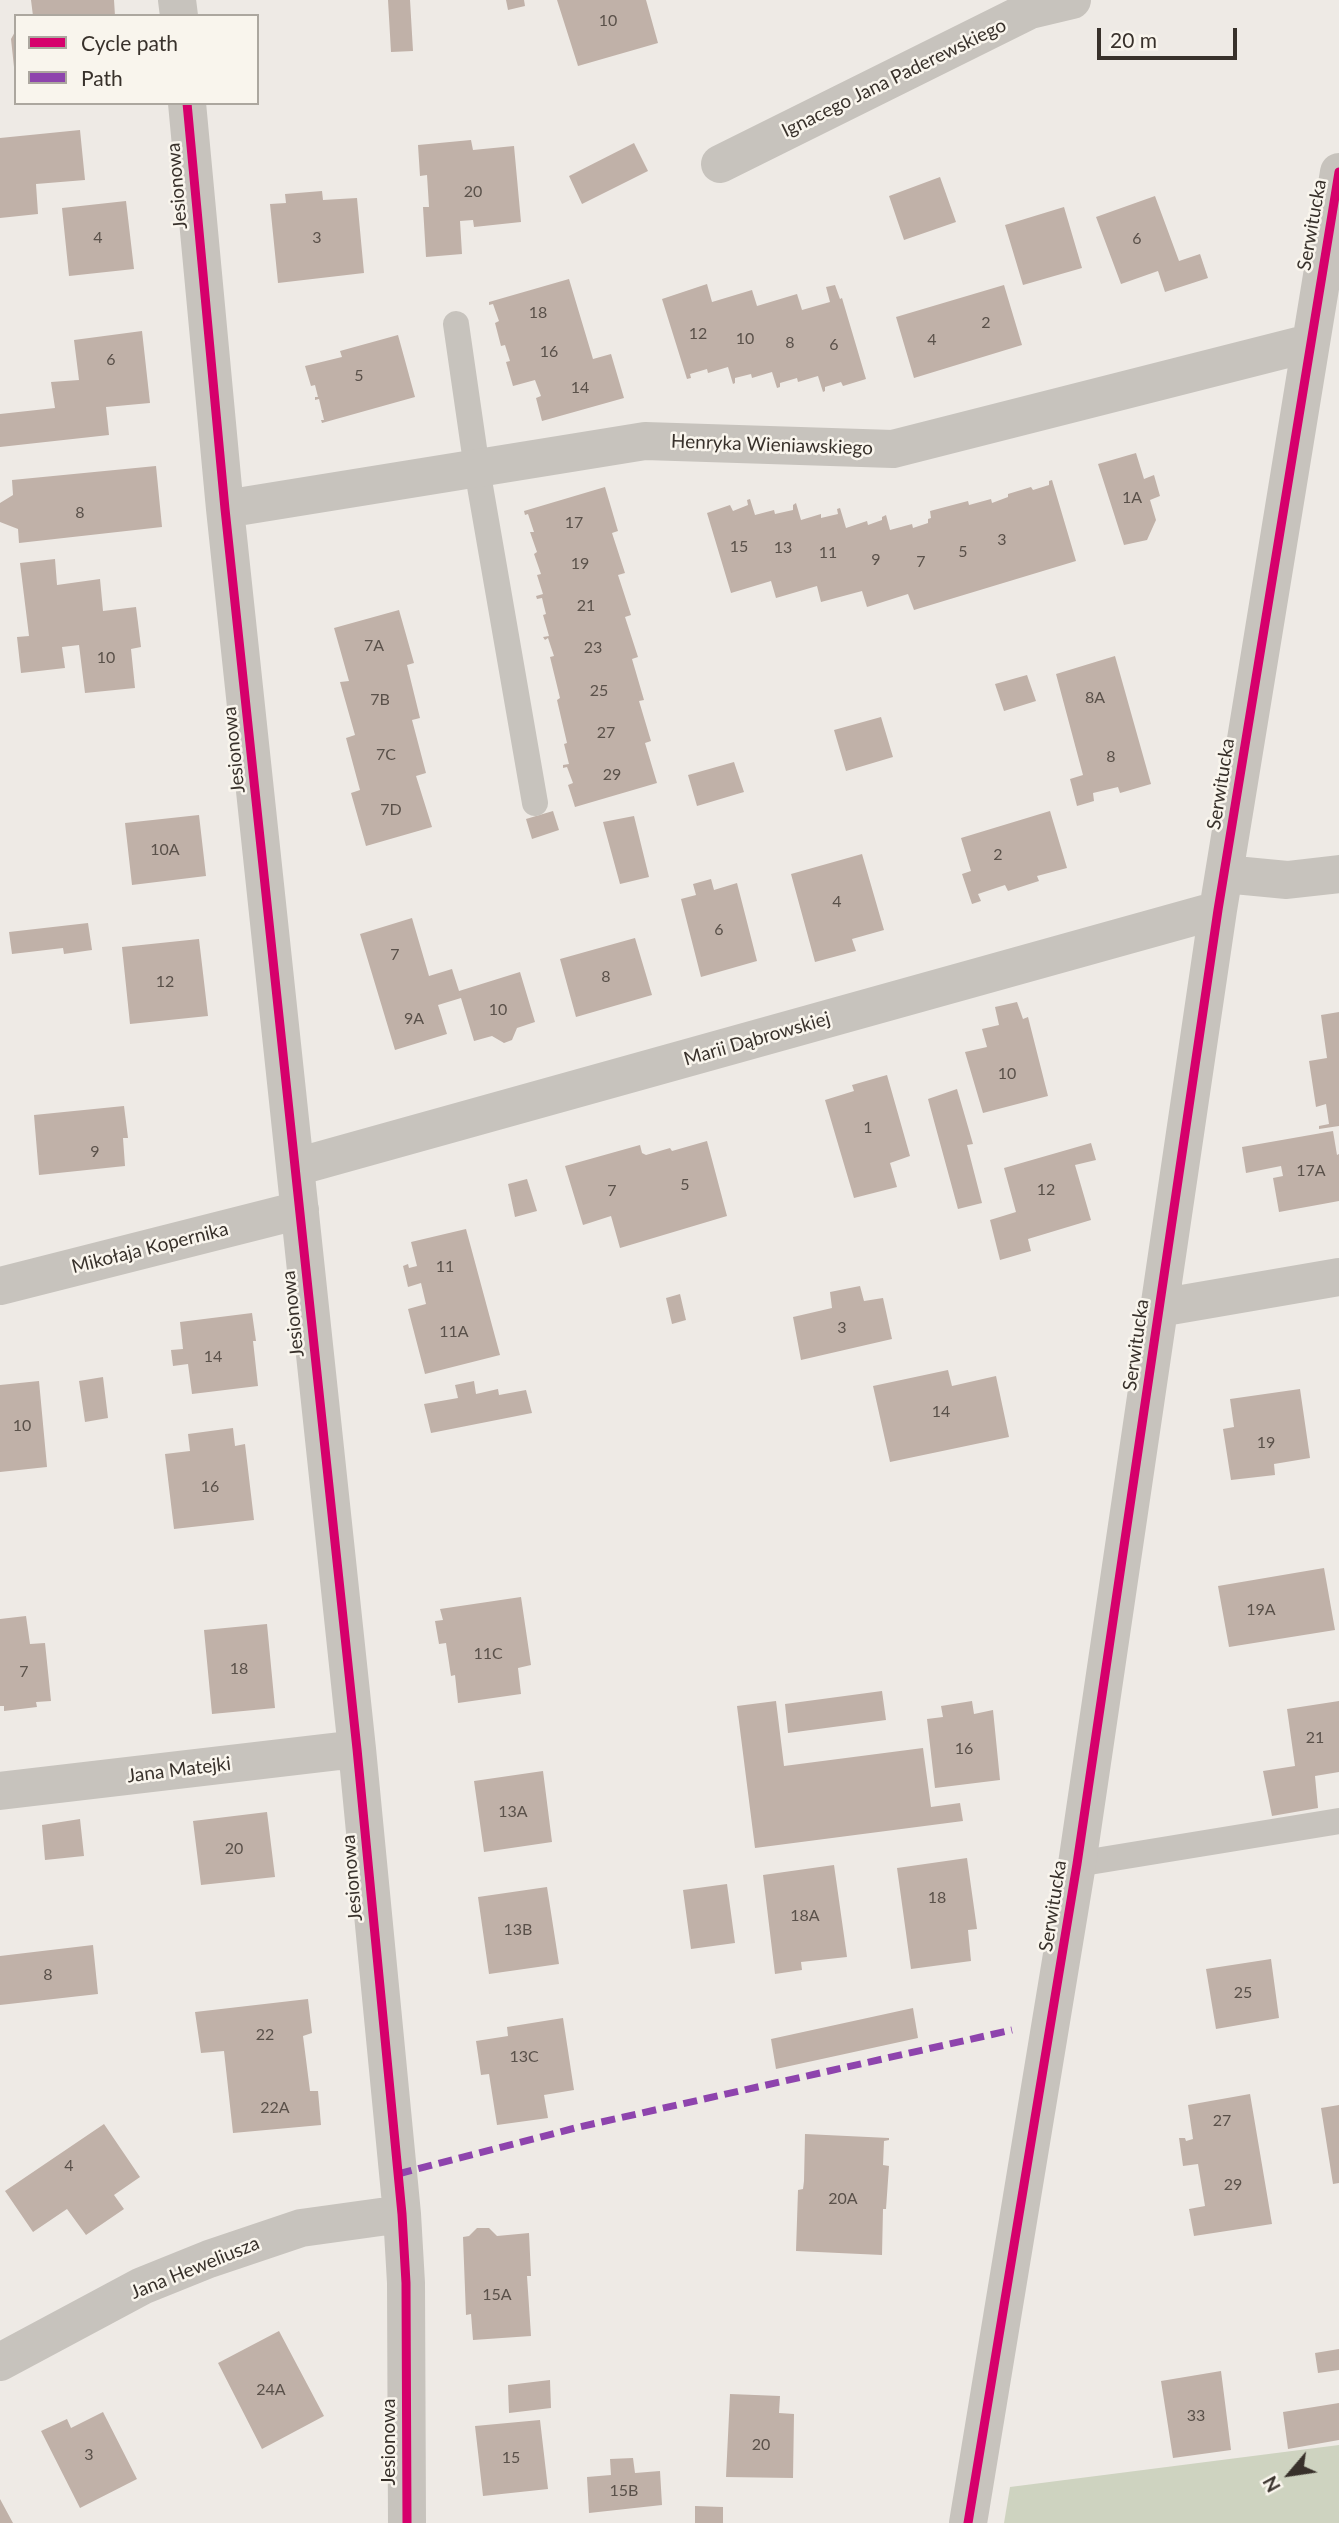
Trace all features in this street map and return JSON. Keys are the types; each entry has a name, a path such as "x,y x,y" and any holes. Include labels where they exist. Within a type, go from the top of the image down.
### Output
{"street":[{"name":"Ignacego Jana Paderewskiego","path":"720,164 1030,10 1072,0"},
{"name":"Jesionowa","path":"187,105 225,509 357,1749 402,2214 406,2283 407,2523"},
{"name":"Serwitucka","path":"968,2523 1077,1864 1221,892 1339,172"},
{"name":"Henryka Wieniawskiego","path":"225,509 645,441 893,449 1310,343"},
{"path":"1221,892 1339,874"},
{"name":"Marii Dąbrowskiej","path":"296,1167 1221,892"},
{"name":"Mikołaja Kopernika","path":"0,1286 300,1210"},
{"path":"1159,1308 1339,1277"},
{"name":"Jana Matejki","path":"0,1791 357,1749"},
{"name":"Jana Heweliusza","path":"0,2362 142,2286 209,2259 301,2228 402,2214"}],"lane":[{"path":"456,324 477,469 535,803"},
{"path":"1077,1864 1339,1821"}],"green space":[{"path":"1339,2445 1339,2523 1004,2523 1010,2487"}],"building":[{"path":"31,0 114,0 115,14 33,14"},
{"path":"388,0 410,0 413,51 391,52"},
{"path":"506,0 524,0 525,6 508,10"},
{"path":"557,0 646,0 658,43 578,66"},
{"path":"14,34 14,67 11,39"},
{"path":"80,130 85,180 36,184 38,214 0,218 0,138"},
{"path":"471,140 473,150 514,146 521,222 474,227 473,220 460,221 462,254 426,257 423,207 429,207 427,175 420,176 418,145"},
{"path":"634,143 648,171 582,204 569,176"},
{"path":"940,177 956,222 904,240 889,196"},
{"path":"322,191 323,200 357,198 364,273 278,283 270,204 286,203 285,194"},
{"path":"1155,196 1179,261 1200,254 1208,278 1165,292 1158,271 1121,284 1096,217"},
{"path":"126,201 134,269 69,276 62,208"},
{"path":"1064,207 1082,268 1023,285 1005,225"},
{"path":"569,279 593,359 611,354 624,398 542,421 536,398 541,396 535,380 513,386 506,362 510,361 505,345 501,346 495,323 499,321 493,304 489,305 489,302"},
{"path":"707,284 712,302 752,290 757,306 797,294 802,310 830,302 826,287 835,285 840,299 842,298 866,379 843,386 841,382 825,387 823,392 818,376 798,382 797,378 780,383 777,388 772,372 752,378 751,374 735,378 733,384 728,367 708,373 707,369 690,374 691,378 687,379 662,299"},
{"path":"1004,285 1022,345 914,378 896,317"},
{"path":"142,331 150,403 106,407 109,435 0,447 0,414 55,408 51,382 79,380 74,340"},
{"path":"398,335 415,397 322,423 321,420 324,420 319,399 315,400 315,397 318,397 315,385 311,386 305,366 342,357 340,351"},
{"path":"1136,453 1144,479 1154,475 1160,496 1150,500 1156,520 1147,540 1124,545 1098,464"},
{"path":"156,466 162,527 19,543 18,529 0,522 0,503 13,495 12,480"},
{"path":"1052,480 1076,561 914,610 908,594 867,607 862,591 821,602 817,586 776,598 771,581 731,593 707,513 730,505 733,511 748,505 747,500 750,499 755,515 774,510 775,514 793,510 796,503 801,520 821,514 821,518 838,514 837,509 840,508 846,528 867,521 868,525 882,520 886,515 890,530 912,524 913,528 928,523 931,518 930,511 968,501 969,505 991,499 992,503 1008,497 1008,494 1049,485"},
{"path":"605,487 618,531 612,533 625,573 618,575 631,615 625,617 638,657 632,659 644,700 639,701 651,741 645,743 657,783 575,807 568,785 573,783 567,767 563,768 563,765 569,764 557,700 560,698 550,657 554,656 548,638 545,640 543,637 549,636 542,598 537,599 536,596 543,594 537,575 541,574 534,554 537,552 530,532 534,532 528,514 525,515 524,511"},
{"path":"55,559 57,585 100,579 103,611 136,607 141,647 131,649 135,688 85,693 79,645 62,647 65,668 21,673 17,637 29,636 20,563"},
{"path":"399,610 414,663 407,665 420,718 412,720 426,773 416,776 432,827 366,846 351,793 360,790 346,738 355,735 340,682 349,681 334,628"},
{"path":"1115,656 1151,784 1120,793 1118,787 1093,793 1094,801 1077,806 1070,779 1083,775 1056,674"},
{"path":"1027,675 1036,701 1004,711 995,684"},
{"path":"881,717 893,757 846,771 834,730"},
{"path":"734,762 744,792 697,806 688,775"},
{"path":"553,811 559,830 532,839 526,819"},
{"path":"1050,811 1067,868 1037,876 1039,881 1008,891 1005,885 978,894 981,901 972,904 962,874 971,871 961,838"},
{"path":"199,815 206,876 132,885 125,823"},
{"path":"634,816 649,877 620,884 603,822"},
{"path":"862,854 884,930 852,939 856,951 815,962 791,874"},
{"path":"711,879 714,890 737,883 757,961 701,977 681,899 696,895 693,884"},
{"path":"412,918 429,976 452,969 459,991 520,972 535,1022 517,1028 512,1040 504,1043 492,1036 474,1041 461,998 438,1005 447,1034 395,1050 360,934"},
{"path":"88,923 92,950 64,954 63,948 12,954 9,932"},
{"path":"635,938 652,995 576,1017 560,959"},
{"path":"199,939 208,1016 130,1024 122,947"},
{"path":"1017,1002 1023,1019 1028,1017 1048,1096 983,1113 965,1052 987,1047 982,1029 999,1025 995,1007"},
{"path":"1339,1012 1339,1126 1319,1129 1319,1126 1329,1124 1326,1104 1316,1107 1309,1061 1327,1058 1321,1015"},
{"path":"887,1075 910,1156 890,1163 897,1187 854,1198 825,1100 854,1091 852,1085"},
{"path":"957,1089 973,1144 967,1145 982,1203 958,1209 928,1099"},
{"path":"124,1106 128,1138 123,1138 125,1166 39,1175 34,1115"},
{"path":"1333,1131 1337,1155 1339,1154 1339,1201 1279,1212 1273,1178 1283,1176 1281,1166 1246,1173 1242,1147"},
{"path":"707,1141 727,1216 620,1248 611,1216 583,1225 565,1166 640,1145 642,1153 646,1155"},
{"path":"1091,1143 1096,1160 1075,1165 1091,1220 1028,1239 1031,1251 1000,1260 990,1220 1016,1212 1004,1168"},
{"path":"527,1179 537,1211 515,1217 508,1184"},
{"path":"466,1229 500,1355 425,1374 408,1309 426,1304 421,1283 408,1287 403,1266 417,1266 411,1242"},
{"path":"860,1286 864,1301 883,1298 892,1339 801,1360 793,1317 832,1308 830,1292"},
{"path":"680,1294 686,1320 672,1324 666,1298"},
{"path":"252,1313 258,1386 192,1394 188,1364 173,1366 171,1350 183,1349 180,1322"},
{"path":"948,1370 952,1386 996,1376 1009,1437 890,1462 873,1386"},
{"path":"103,1377 108,1418 85,1422 79,1381"},
{"path":"39,1381 47,1467 0,1472 0,1385"},
{"path":"474,1381 476,1394 498,1389 499,1395 526,1390 532,1413 431,1433 424,1404 458,1398 455,1385"},
{"path":"1300,1389 1310,1458 1274,1464 1275,1475 1231,1480 1223,1429 1234,1427 1230,1399"},
{"path":"233,1428 235,1446 245,1444 254,1520 174,1529 165,1454 190,1451 188,1434"},
{"path":"1324,1568 1335,1630 1229,1647 1218,1586"},
{"path":"521,1597 531,1665 518,1668 521,1694 458,1703 455,1675 451,1676 446,1643 439,1644 435,1621 443,1620 440,1609"},
{"path":"26,1616 30,1644 45,1643 51,1701 36,1702 37,1707 4,1711 4,1706 0,1706 0,1619"},
{"path":"267,1624 275,1708 212,1714 204,1630"},
{"path":"882,1691 886,1720 788,1733 785,1704"},
{"path":"776,1701 784,1766 923,1748 931,1807 960,1803 963,1821 755,1848 737,1706"},
{"path":"972,1701 974,1714 993,1710 1000,1780 935,1788 927,1719 943,1717 941,1706"},
{"path":"1339,1701 1339,1772 1315,1776 1318,1808 1272,1816 1263,1771 1295,1766 1287,1709"},
{"path":"543,1771 552,1842 484,1852 474,1781"},
{"path":"267,1812 275,1877 201,1885 193,1821"},
{"path":"80,1819 84,1856 45,1860 42,1825"},
{"path":"967,1858 977,1929 968,1930 971,1961 911,1969 897,1868"},
{"path":"834,1865 847,1957 801,1962 802,1970 775,1974 763,1875"},
{"path":"727,1884 735,1943 691,1949 683,1890"},
{"path":"547,1887 559,1964 489,1974 478,1897"},
{"path":"93,1945 98,1994 0,2005 0,1956"},
{"path":"1271,1959 1279,2018 1216,2029 1206,1969"},
{"path":"308,1999 312,2033 303,2036 310,2091 318,2091 321,2125 233,2133 224,2051 201,2053 195,2012"},
{"path":"913,2008 918,2038 776,2069 771,2039"},
{"path":"563,2018 574,2090 544,2095 548,2118 497,2125 489,2074 481,2075 476,2041 508,2036 507,2027"},
{"path":"1250,2094 1272,2224 1194,2236 1189,2209 1205,2206 1198,2164 1183,2166 1179,2138 1185,2138 1186,2141 1193,2139 1188,2105"},
{"path":"1339,2105 1339,2183 1333,2184 1321,2108"},
{"path":"104,2124 140,2177 114,2195 124,2209 86,2235 67,2209 33,2232 5,2191"},
{"path":"805,2134 889,2138 884,2141 883,2165 889,2166 886,2209 883,2209 882,2255 796,2251 798,2190 803,2189 804,2181"},
{"path":"477,2228 489,2228 497,2236 529,2233 531,2276 527,2276 531,2336 473,2340 471,2314 466,2315 463,2237 469,2236"},
{"path":"279,2331 324,2416 262,2449 218,2363"},
{"path":"1339,2349 1339,2370 1318,2373 1315,2353"},
{"path":"1221,2371 1231,2450 1173,2458 1161,2381"},
{"path":"550,2380 551,2408 509,2413 508,2385"},
{"path":"730,2394 780,2396 779,2413 794,2414 793,2478 726,2477"},
{"path":"1339,2403 1339,2440 1288,2449 1283,2412"},
{"path":"103,2412 137,2479 80,2508 41,2431 67,2419 71,2428"},
{"path":"540,2420 548,2489 483,2496 475,2426"},
{"path":"633,2458 635,2473 660,2471 662,2505 589,2513 587,2477 611,2475 610,2459"},
{"path":"0,2499 13,2523 0,2523"},
{"path":"695,2506 723,2507 723,2523 695,2523"}],"marked path":[{"path":"398,2174 579,2127 1012,2030"}],"cycle path":[{"path":"187,105 225,509 357,1749 402,2214 406,2283 407,2523"},
{"path":"968,2523 1077,1864 1218,910 1339,172"}]}
